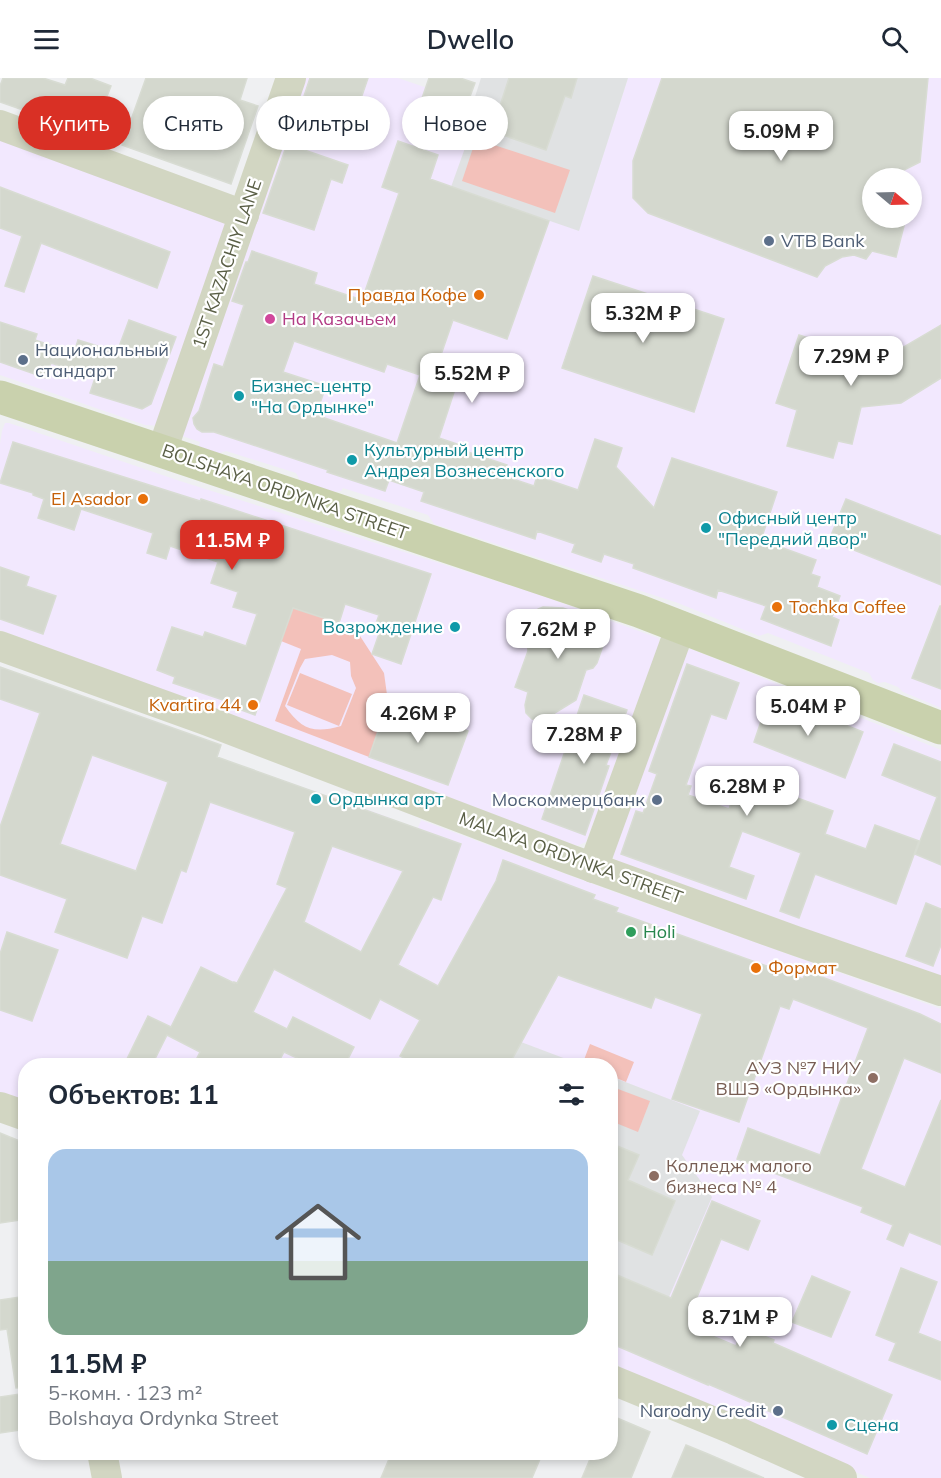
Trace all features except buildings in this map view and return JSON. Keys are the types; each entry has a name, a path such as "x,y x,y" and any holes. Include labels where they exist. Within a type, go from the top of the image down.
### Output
{"main road":[{"name":"BOLSHAYA ORDYNKA STREET","path":"0,397 639,611 941,728"}],"street":[{"name":"1ST KAZACHIY LANE","path":"162,451 291,78"},
{"path":"0,125 244,215"},
{"path":"593,868 681,626"},
{"name":"MALAYA ORDYNKA STREET","path":"0,646 205,720 593,868 941,991"},
{"path":"0,1107 18,1113"},
{"path":"618,1382 842,1478"},
{"path":"104,1460 107,1478"}],"shaded area":[{"path":"299,78 398,78 451,96 402,96 402,150 465,150 452,187 579,230 628,78 941,78 941,600 912,677 941,689 941,708 903,692 898,687 885,682 878,683 869,673 768,633 759,636 678,603 434,524 428,515 343,488 341,491 334,492 301,482 296,473 226,451 215,455 198,449 200,442 182,436 275,150 390,150 390,96 293,96"},
{"path":"481,78 628,78 579,231 451,187 464,150 508,150 508,96 475,96"},
{"path":"0,139 18,146 18,150 30,150 229,224 164,426 145,425 0,375"},
{"path":"472,150 508,150 570,170 555,213 462,181"},
{"path":"5,423 540,595 658,638 660,642 586,842 577,846 0,630 0,444"},
{"path":"291,607 339,623 360,636 384,673 388,702 369,757 275,721 301,649 281,641","holes":["332,655 350,662 351,676 356,688 341,726 315,729 302,725 285,706 305,659"]},
{"path":"691,649 941,750 941,978 617,863 613,855 687,651"},
{"path":"0,667 221,745 217,757 391,818 389,824 409,831 411,826 418,828 421,820 941,1009 941,1478 870,1478 622,1374 618,1364 618,1058 18,1058 18,1103 0,1097"},
{"path":"300,673 352,694 339,726 287,705"},
{"path":"521,1042 563,1058 513,1058"},
{"path":"590,1044 634,1062 626,1082 618,1079 618,1058 585,1058"},
{"name":"Колледж малого бизнеса № 4","path":"618,1079 700,1111 682,1155 712,1197 669,1297 618,1275"},
{"path":"618,1089 650,1101 638,1132 618,1124"}],"place":[{"name":"VTB Bank","path":"769,241"},
{"name":"Правда Кофе","path":"479,295"},
{"name":"На Казачьем","path":"270,319"},
{"name":"Национальный стандарт","path":"23,360"},
{"name":"Бизнес-центр \"На Ордынке\"","path":"239,396"},
{"name":"Культурный центр Андрея Вознесенского","path":"352,460"},
{"name":"El Asador","path":"143,499"},
{"name":"Офисный центр \"Передний двор\"","path":"706,528"},
{"name":"Tochka Coffee","path":"777,607"},
{"name":"Возрождение","path":"455,627"},
{"name":"Kvartira 44","path":"253,705"},
{"name":"Ордынка арт","path":"316,799"},
{"name":"Москоммерцбанк","path":"657,800"},
{"name":"Holi","path":"631,932"},
{"name":"Формат","path":"756,968"},
{"name":"АУЗ №7 НИУ ВШЭ «Ордынка»","path":"873,1078"},
{"name":"Колледж малого бизнеса № 4","path":"654,1176"},
{"name":"Narodny Credit","path":"778,1411"},
{"name":"Сцена","path":"832,1425"}]}
